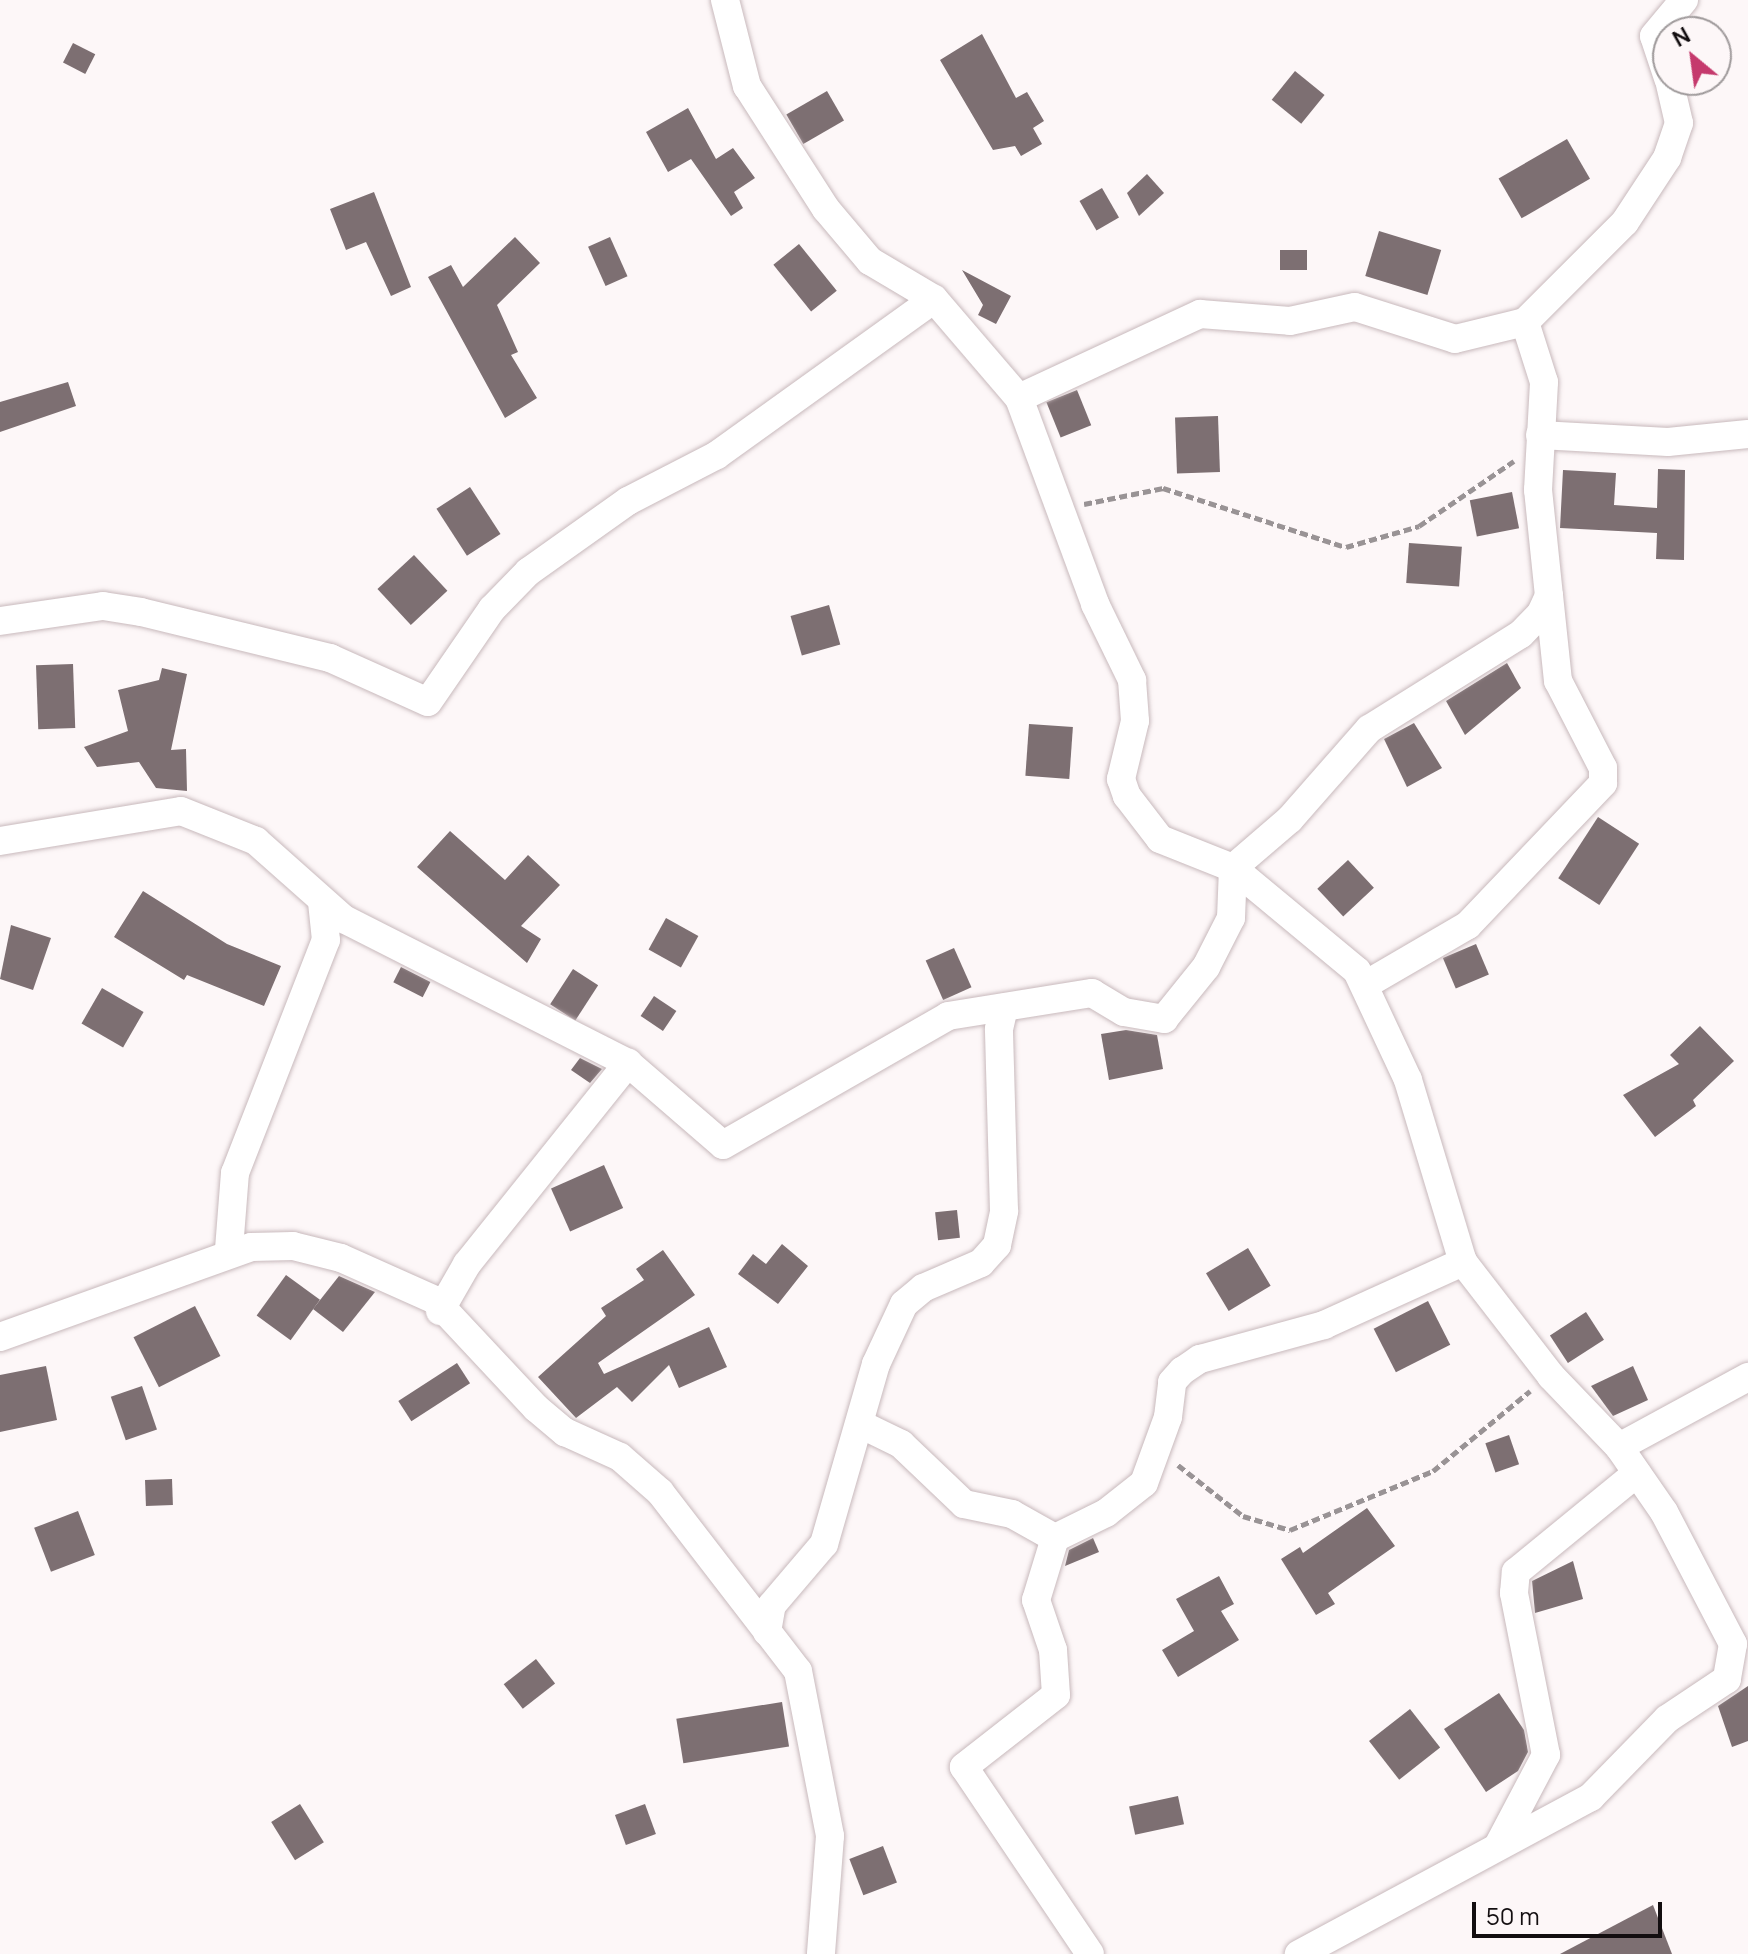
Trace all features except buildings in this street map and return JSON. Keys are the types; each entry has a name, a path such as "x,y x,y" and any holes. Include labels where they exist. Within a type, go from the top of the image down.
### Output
{"street":[{"path":"725,0 747,86 826,209 870,261 934,299 1019,398 1064,510 1095,604 1132,680 1135,721 1123,787 1160,839 1233,868 1259,896 1346,959 1365,985 1408,1080 1463,1262 1551,1376 1619,1447 1741,1644 1727,1679 1667,1719 1609,1783 1299,1954"},
{"path":"1671,16 1684,0"},
{"path":"1019,398 1200,314 1290,321 1355,307 1455,339 1525,322 1625,222 1667,158 1679,123 1672,96"},
{"path":"0,621 103,606 141,612 330,658 428,702 492,609 528,572 628,501 717,455 934,299"},
{"path":"1365,985 1468,925 1603,783 1603,768 1558,681 1539,440 1542,366 1525,322"},
{"path":"1539,440 1668,442 1748,434"},
{"path":"0,841 181,811 256,841 322,904 628,1063 723,1145 912,1031 948,1016 1092,993 1124,1012 1164,1019 1206,967 1231,918 1233,868 1290,819 1369,729 1521,634 1549,596"},
{"path":"229,1249 235,1173 326,940 322,904"},
{"path":"767,1632 772,1605 824,1544 876,1364 911,1296 981,1263 997,1245 1005,1188 999,1029 1004,1008"},
{"path":"440,1311 467,1264 628,1063"},
{"path":"0,1337 229,1249 293,1246 341,1258 435,1300 440,1311 565,1432 620,1457 660,1492 802,1681 822,1773 830,1878 821,1954"},
{"path":"1090,1954 964,1767 1056,1695 1053,1650 1036,1600 1055,1538 1144,1483 1159,1443 1172,1382 1200,1359 1324,1325 1463,1262"},
{"path":"1619,1447 1748,1377"},
{"path":"860,1424 901,1444 964,1504 1012,1514 1055,1538"},
{"path":"1499,1844 1546,1755 1514,1593 1516,1572 1637,1473"}],"path":[{"path":"1064,510 1163,488 1346,547 1419,526 1539,440"},
{"path":"1159,1443 1198,1487 1243,1516 1290,1530 1433,1471 1551,1376"}]}
